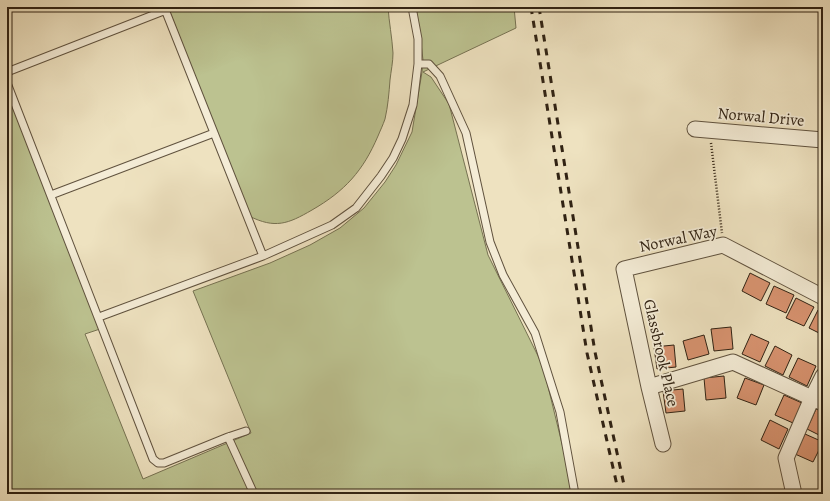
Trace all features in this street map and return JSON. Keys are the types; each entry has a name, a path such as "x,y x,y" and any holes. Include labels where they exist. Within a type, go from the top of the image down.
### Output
{"street":[{"name":"Norwal Drive","path":"702,130 823,140"},
{"name":"Norwal Way","path":"624,269 724,244 823,297"},
{"name":"Glassbrook Place","path":"624,269 663,444"},
{"path":"650,387 733,362 818,400"},
{"path":"794,494 786,458 818,400 823,376"}],"lane":[{"path":"99,317 263,256 332,225 356,208 393,158 402,139 413,105 418,64 418,39 412,7"},
{"path":"7,72 165,9 263,256"},
{"path":"418,64 429,64 440,76 466,133 490,242 503,275 535,333 560,412 575,494"},
{"path":"7,82 153,459 158,463 164,463 246,431"},
{"path":"51,195 214,132"},
{"path":"228,437 254,494"}],"path":[{"path":"702,130 724,244"}],"green space":[{"path":"168,7 388,7 393,60 385,119 366,160 352,179 324,203 296,219 274,224 266,223 249,216"},
{"path":"415,7 514,7 516,28 423,72 431,77 449,104 488,255 543,366 573,494 7,494 7,91 100,329 85,334 143,479 251,433 193,291 270,263 310,245 340,228 364,208 385,182 396,165 412,132 423,60"}],"building":[{"path":"750,273 770,283 761,301 742,291"},
{"path":"774,286 794,295 786,313 766,304"},
{"path":"796,298 814,307 804,326 786,318"},
{"path":"818,310 823,313 823,335 809,328"},
{"path":"731,327 733,349 714,351 711,329"},
{"path":"751,334 769,342 760,362 742,354"},
{"path":"704,335 709,354 688,360 683,341"},
{"path":"674,345 676,367 657,369 654,347"},
{"path":"775,346 792,355 783,375 765,366"},
{"path":"798,358 816,366 807,386 789,377"},
{"path":"724,376 726,398 706,400 704,378"},
{"path":"745,378 764,385 756,405 737,398"},
{"path":"683,389 685,411 666,413 663,391"},
{"path":"784,395 802,403 793,423 775,415"},
{"path":"816,409 823,412 823,437 807,429"},
{"path":"770,420 788,429 779,449 761,440"},
{"path":"805,434 823,442 813,462 795,454"}],"railway":[{"path":"531,7 587,353 619,494"},
{"path":"539,7 595,352 626,494"}]}
